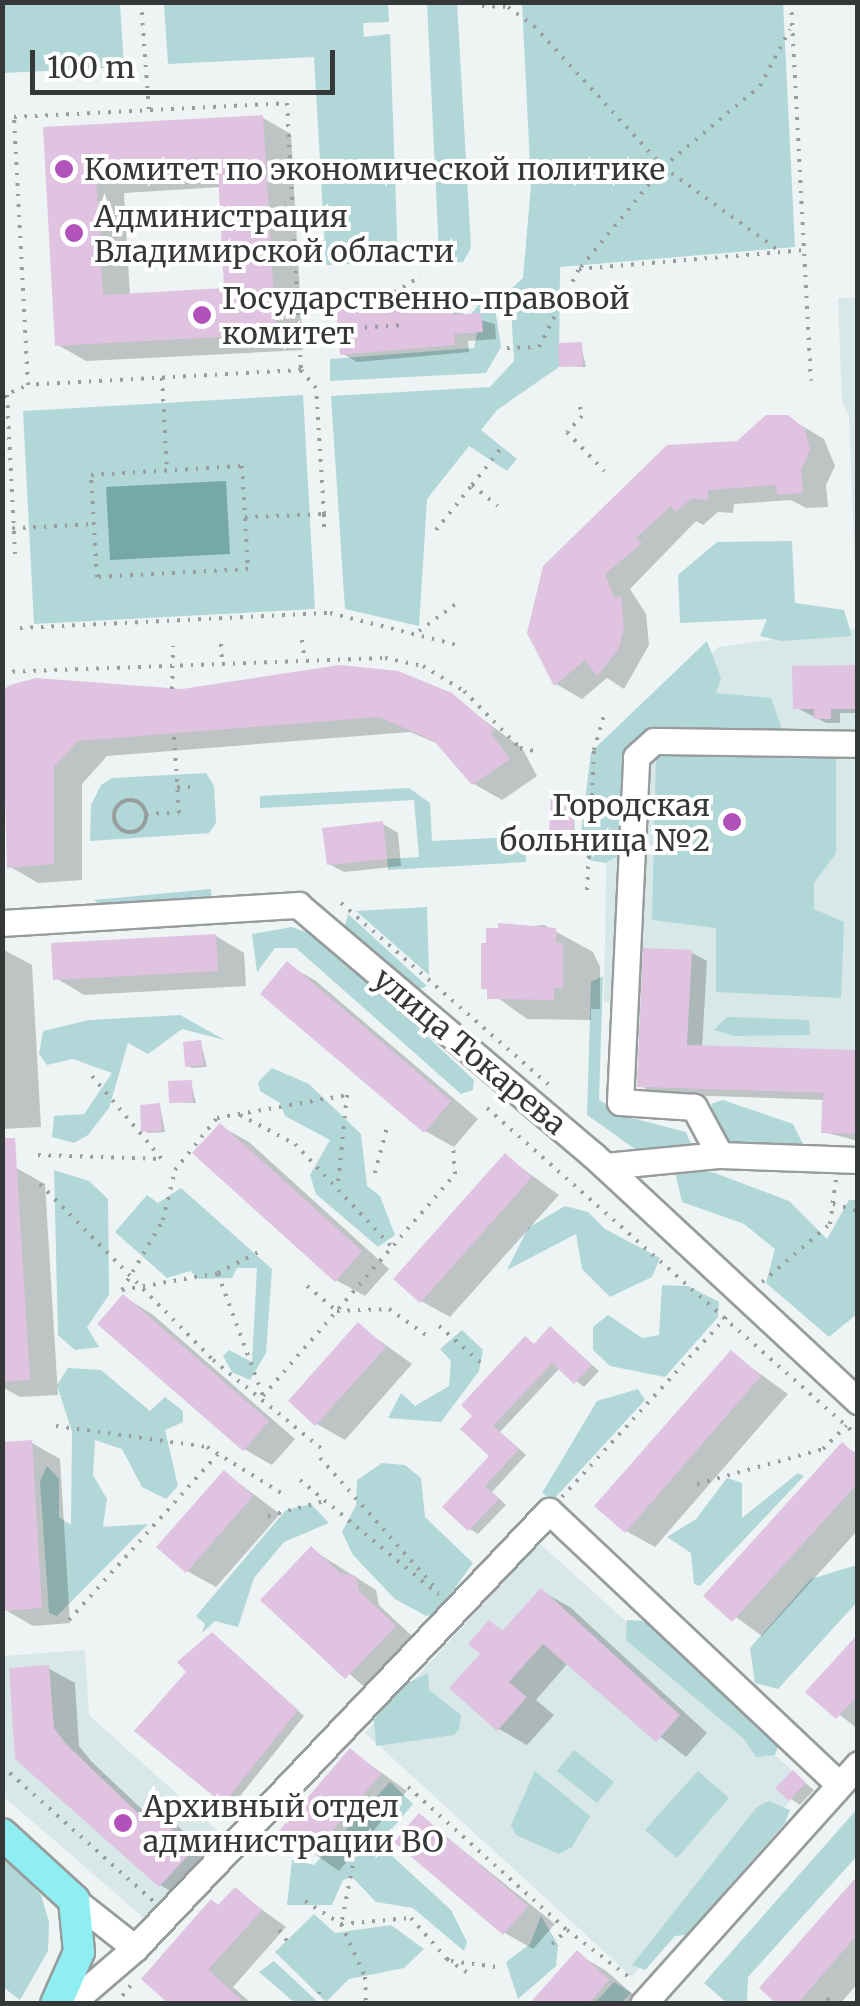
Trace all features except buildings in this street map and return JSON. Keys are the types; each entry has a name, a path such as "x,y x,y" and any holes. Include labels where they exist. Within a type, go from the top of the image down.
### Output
{"main road":[{"path":"2,1834 74,1900 79,1952 56,2004"}],"street":[{"path":"720,1155 694,1107 620,1102 636,757 654,742 858,744"},
{"name":"улица Токарева","path":"2,924 298,905 605,1166 858,1401"},
{"path":"605,1166 720,1155 848,1160"},
{"path":"70,2004 135,1948 549,1511 839,1784"},
{"path":"643,2004 858,1764"},
{"path":"74,1900 135,1948"}],"path":[{"path":"142,2 149,110"},
{"path":"792,2 811,380"},
{"path":"482,6 508,7 534,26 662,166 781,252"},
{"path":"507,348 539,347 579,269 662,166 760,86 792,25"},
{"path":"28,385 14,117 286,103 301,370 316,388 324,528"},
{"path":"579,269 804,250"},
{"path":"298,302 385,298 421,276"},
{"path":"302,331 405,325"},
{"path":"15,554 5,395 28,385 301,370"},
{"path":"162,378 167,470"},
{"path":"580,407 582,416 567,432 604,470"},
{"path":"436,530 502,448"},
{"path":"242,466 245,517 248,569 97,578 91,475 242,466"},
{"path":"472,485 498,506"},
{"path":"245,517 324,514"},
{"path":"2,529 94,524"},
{"path":"169,574 170,586"},
{"path":"419,631 458,602"},
{"path":"20,628 330,612 419,631 461,646"},
{"path":"302,640 304,656"},
{"path":"221,644 222,662"},
{"path":"172,689 173,646"},
{"path":"2,672 304,656 385,658 423,666 464,690 520,748 540,752"},
{"path":"586,890 594,750 604,716"},
{"path":"146,814 132,832 119,828 114,816 130,800 146,814 178,813 174,735"},
{"path":"177,787 190,787"},
{"path":"341,902 555,1090"},
{"path":"38,1155 162,1159 92,1076"},
{"path":"264,1248 218,1273 122,1290 163,1220 175,1170 217,1118 348,1095 348,1142 338,1183"},
{"path":"487,1108 858,1436"},
{"path":"238,1114 295,1144 338,1183 358,1216 392,1247"},
{"path":"375,1173 387,1127"},
{"path":"263,1396 456,1174 453,1146"},
{"path":"754,1290 830,1224 848,1160"},
{"path":"40,1184 214,1360 263,1396 326,1452"},
{"path":"833,1204 858,1211"},
{"path":"218,1273 263,1396"},
{"path":"307,1286 337,1311 389,1309 430,1336"},
{"path":"549,1511 733,1310"},
{"path":"439,1326 481,1363"},
{"path":"56,1426 218,1454 286,1496"},
{"path":"696,1484 823,1448 846,1426"},
{"path":"69,1620 218,1454"},
{"path":"320,1458 456,1610"},
{"path":"300,1480 456,1610"},
{"path":"268,1516 325,1501"},
{"path":"2,1766 166,1914"},
{"path":"408,1787 618,1974 634,1982 668,1976"},
{"path":"341,1924 357,1845"},
{"path":"305,1901 341,1924 364,1977 366,2004"},
{"path":"341,1924 411,1918 447,1960 469,1974"},
{"path":"278,1930 287,1940"},
{"path":"552,1944 567,1930"},
{"path":"447,1960 497,1967"},
{"path":"318,2004 319,1992"},
{"path":"827,1998 832,2004"}],"shaded area":[{"path":"3,2 120,3 124,67 3,73"},
{"path":"164,3 388,3 389,22 363,23 364,37 390,34 398,262 326,265 314,57 168,64"},
{"path":"427,3 457,3 471,248 463,262 445,262 439,253"},
{"path":"522,3 783,3 795,247 560,267 559,367 497,410 481,430 517,459 507,471 469,446 427,499 419,626 345,609 331,396 490,387 514,361 510,290 523,278 531,185"},
{"path":"838,298 857,298 857,619 849,416 842,402"},
{"path":"480,303 495,308 501,347 486,373 330,381 330,359 474,348 481,313 471,314"},
{"path":"303,395 315,609 34,624 23,411"},
{"path":"226,481 230,554 110,560 106,487"},
{"path":"792,541 795,603 844,610 852,636 781,641 760,636 767,619 680,623 678,575 717,542"},
{"name":"Городская больница №2","path":"857,628 857,1134 821,1133 822,1093 636,1087 639,1038 626,1038 627,1003 604,1002 608,755 718,647"},
{"path":"707,641 721,678 716,693 771,698 782,729 661,732 635,751 624,853 605,863 589,860 580,841 591,752"},
{"path":"656,755 836,756 836,853 814,883 814,909 844,922 841,998 716,992 716,928 652,920"},
{"path":"206,773 214,786 216,823 209,833 90,841 91,805 101,785 112,778"},
{"path":"409,788 430,803 432,841 516,837 526,847 526,862 388,870 387,859 419,857 414,800 260,808 260,796"},
{"path":"211,889 212,903 102,907 94,900"},
{"path":"427,907 429,975 356,911"},
{"path":"348,914 427,986 413,992 344,929"},
{"path":"292,927 322,938 474,1080 473,1090 461,1094 296,948 275,948 257,972 252,934"},
{"path":"603,976 599,1100 628,1117 686,1132 693,1149 642,1154 587,1115 591,982"},
{"path":"180,1015 225,1040 182,1029 148,1054 128,1043 109,1108 88,1135 74,1143 52,1137 54,1116 84,1114 112,1073 73,1059 47,1065 39,1054 43,1031 89,1020"},
{"path":"727,1017 809,1020 810,1035 734,1036 714,1030"},
{"path":"272,1068 309,1084 361,1134 367,1186 380,1196 395,1235 378,1247 316,1194 310,1175 330,1140 285,1116 280,1103 260,1091 258,1082"},
{"path":"723,1100 793,1124 803,1144 795,1155 737,1148 720,1131 711,1104"},
{"path":"54,1170 89,1181 108,1199 109,1295 87,1327 99,1347 75,1350 58,1335"},
{"path":"675,1172 712,1172 789,1201 827,1239 849,1200 857,1200 857,1314 829,1337 766,1283 775,1249 744,1224 682,1202"},
{"path":"181,1188 272,1269 266,1353 250,1380 232,1372 223,1356 229,1350 252,1362 257,1268 237,1268 232,1278 199,1279 190,1271 167,1278 115,1232 147,1195 158,1203"},
{"path":"565,1206 588,1212 605,1229 660,1258 652,1277 610,1297 582,1269 576,1234 507,1270 528,1228"},
{"path":"662,1285 688,1286 719,1302 718,1317 665,1377 610,1366 593,1350 593,1327 608,1315 642,1338 659,1335"},
{"path":"462,1330 483,1350 479,1371 441,1422 388,1418 401,1393 415,1406 449,1386 451,1361 440,1349"},
{"path":"68,1368 101,1370 150,1411 165,1397 183,1411 183,1422 165,1430 178,1486 166,1499 142,1487 122,1449 95,1440 93,1475 107,1499 103,1527 148,1524 57,1616 49,1613 40,1481 47,1466 59,1479 59,1517 71,1525 72,1432 57,1385"},
{"path":"638,1389 645,1400 553,1500 542,1493 597,1401"},
{"path":"382,1463 405,1465 421,1478 425,1517 473,1563 436,1614 426,1616 395,1599 353,1555 342,1532 356,1505 357,1480"},
{"path":"798,1473 804,1476 700,1586 694,1584 691,1553 667,1537 696,1519 727,1478 742,1483 742,1518"},
{"path":"311,1504 329,1523 284,1542 254,1578 238,1627 215,1621 202,1633 205,1624 196,1616 286,1510"},
{"path":"539,1543 806,1783 632,1977 365,1733"},
{"path":"857,1565 857,1602 778,1689 755,1683 750,1648 811,1579"},
{"path":"627,1620 647,1621 685,1642 781,1737 775,1755 756,1757 744,1739 626,1640"},
{"path":"85,1650 89,1715 237,1848 159,1931 3,1796 3,1656"},
{"path":"428,1673 429,1690 461,1715 459,1729 454,1735 376,1746 374,1720 398,1688"},
{"path":"574,1750 614,1782 597,1803 557,1771"},
{"path":"535,1771 590,1816 572,1847 559,1854 516,1835 511,1825"},
{"path":"698,1771 729,1798 677,1858 645,1830"},
{"path":"390,1782 413,1804 379,1844 451,1910 467,1942 464,1951 413,1908 376,1902 352,1877 343,1880 332,1905 287,1905 292,1860 314,1865"},
{"path":"769,1801 790,1810 785,1823 686,1935 675,1936 645,1970 632,1965 757,1807"},
{"path":"857,1809 857,1856 748,1977 747,2003 727,2003 704,1983"},
{"path":"2,1854 41,1895 49,1922 48,1951 20,2000 3,1987"},
{"path":"314,1914 335,1933 391,1925 424,1949 404,1968 349,1979 326,2002 275,1952"},
{"path":"541,1916 558,1945 556,1966 518,1999 506,1962 530,1944"},
{"path":"274,1961 319,2003 295,2003 259,1972"},
{"path":"614,1982 631,1993 621,2003 595,2003"}],"place":[{"name":"Комитет по экономической политике","path":"64,169"},
{"name":"Администрация Владимирской области","path":"74,233"},
{"name":"Государственно-правовой комитет","path":"202,315"},
{"name":"Городская больница №2","path":"732,822"},
{"name":"Архивный отдел администрации ВО","path":"123,1823"}]}
